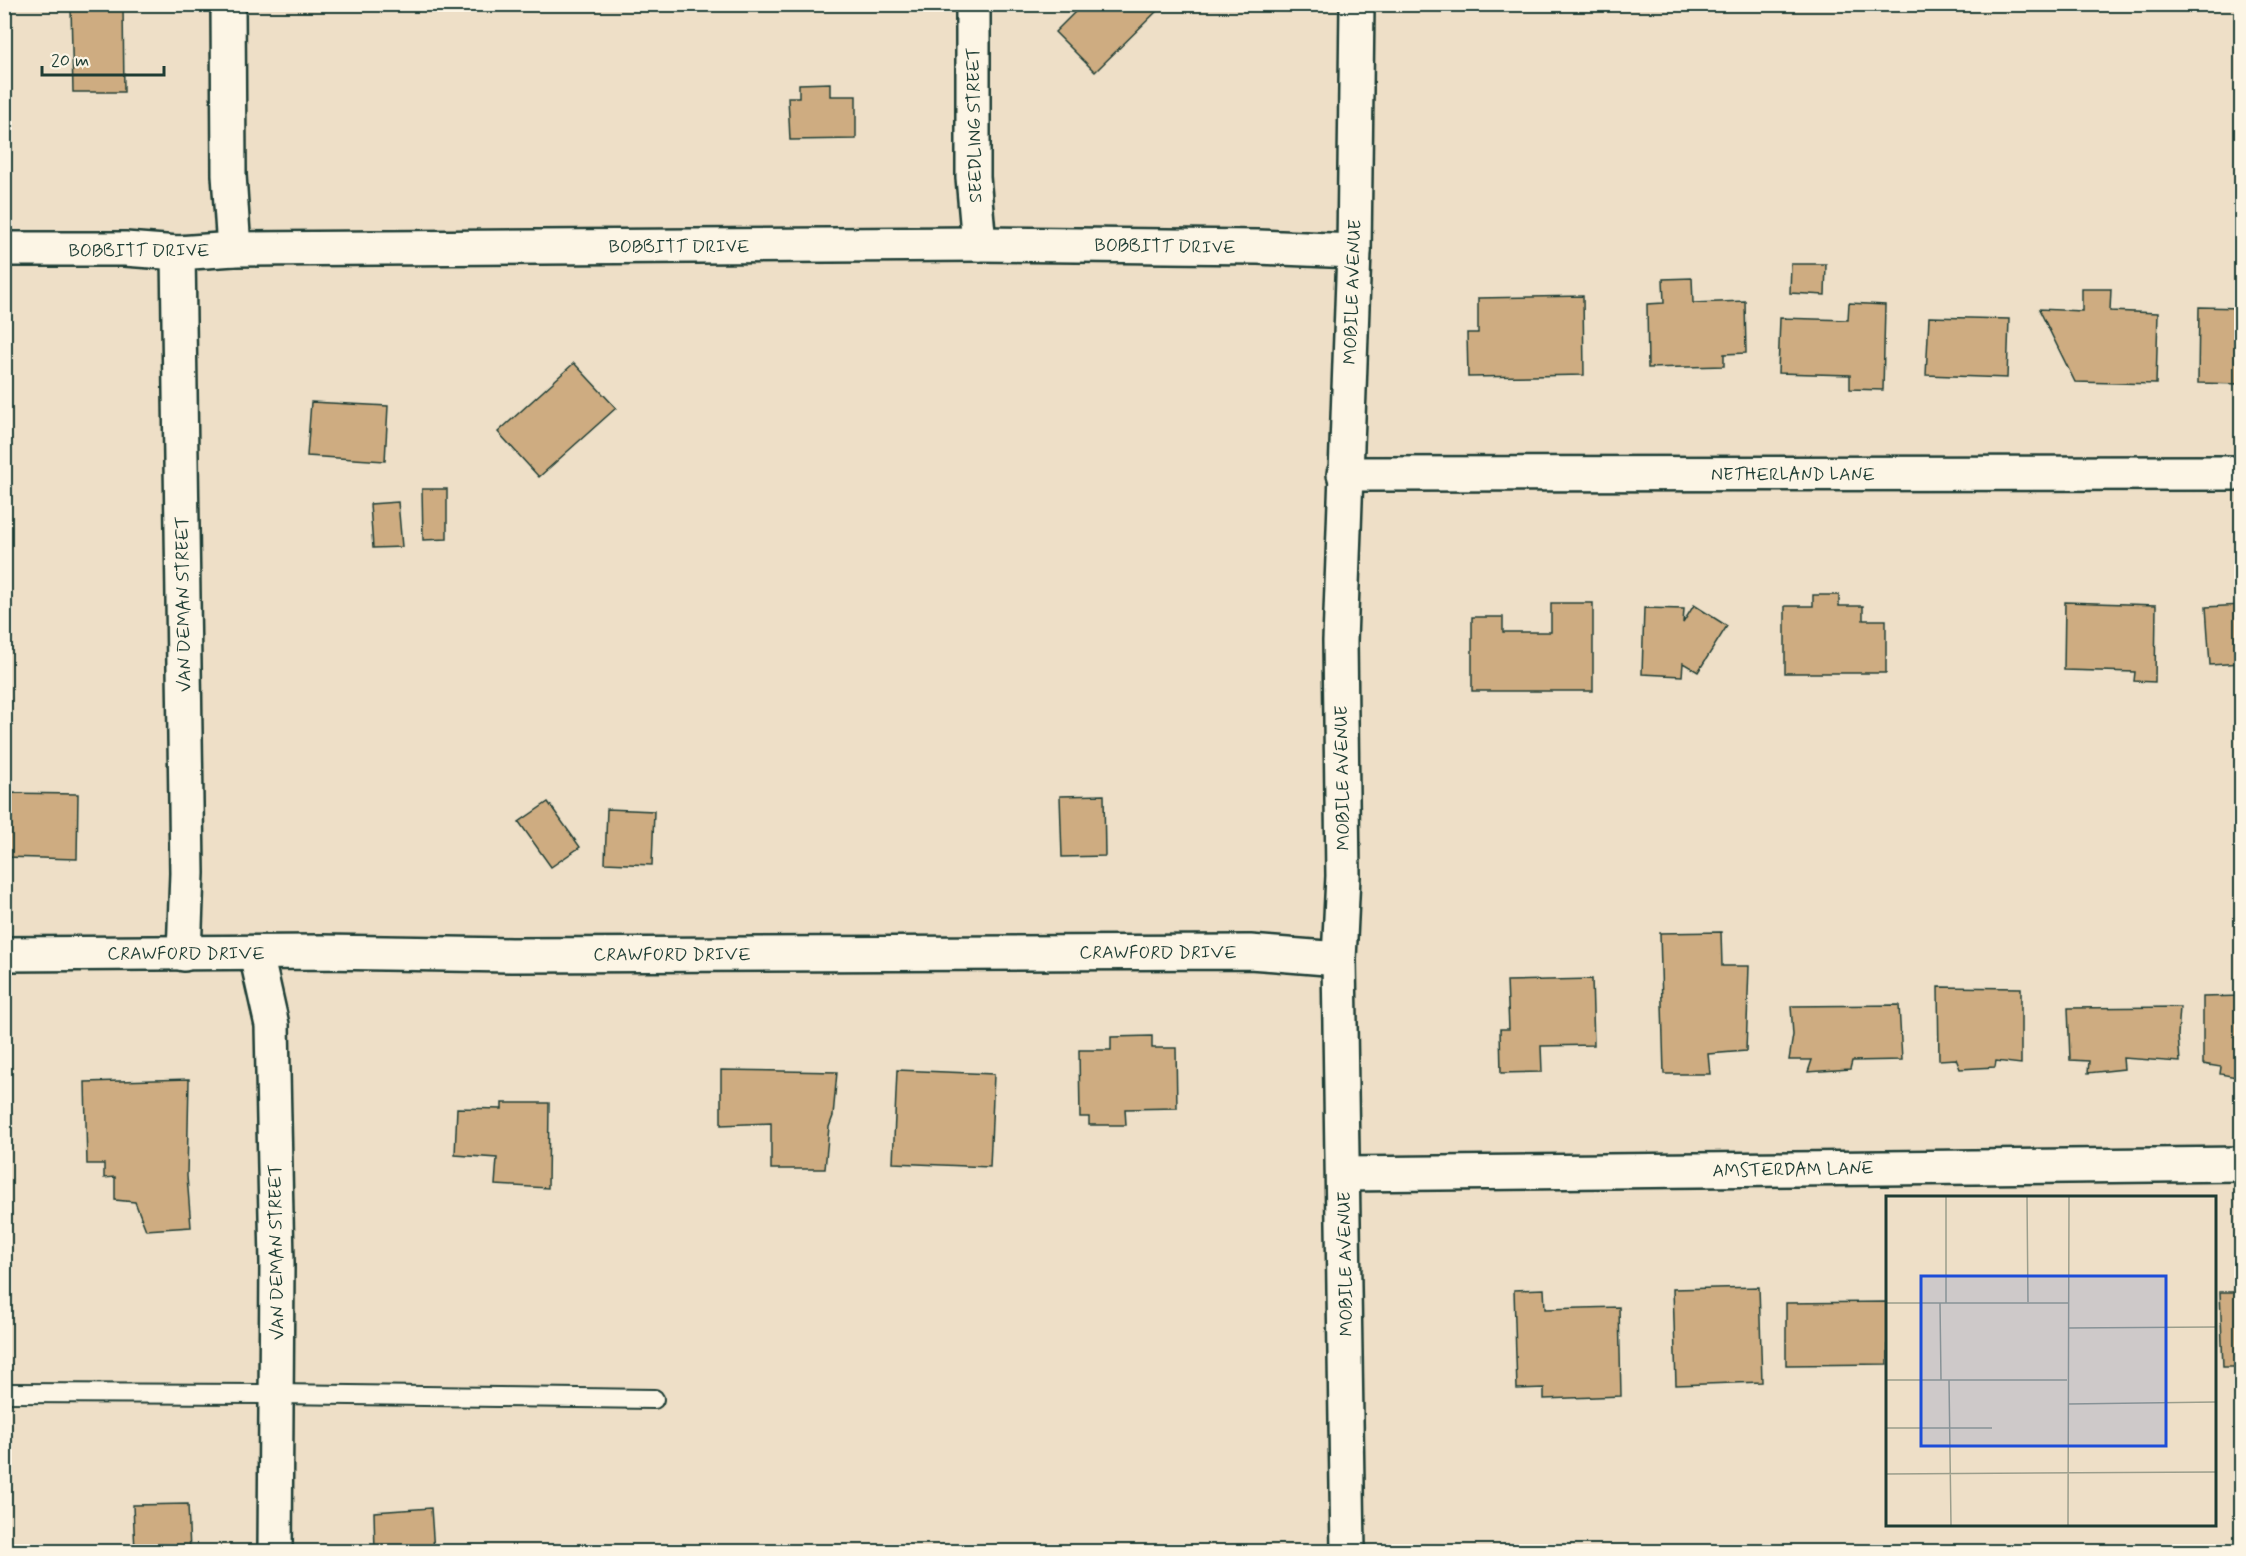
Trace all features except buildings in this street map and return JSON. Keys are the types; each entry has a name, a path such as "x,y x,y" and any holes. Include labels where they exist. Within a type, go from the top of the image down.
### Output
{"street":[{"path":"228,4 229,175 234,249"},
{"name":"SEEDLING STREET","path":"973,4 973,177 980,244"},
{"name":"MOBILE AVENUE","path":"1348,1551 1339,959 1343,876 1340,641 1344,474 1354,251 1357,4"},
{"name":"BOBBITT DRIVE","path":"4,249 125,249 178,253 234,249 980,244 1258,247 1354,251"},
{"name":"VAN DEMAN STREET","path":"178,253 187,873 184,954"},
{"name":"NETHERLAND LANE","path":"1344,474 2241,473"},
{"name":"CRAWFORD DRIVE","path":"4,954 322,952 535,955 1250,952 1339,959"},
{"name":"VAN DEMAN STREET","path":"256,954 272,1025 277,1263 275,1551"},
{"name":"AMSTERDAM LANE","path":"1344,1174 2241,1164"}],"lane":[{"path":"4,1393 654,1399"}]}
